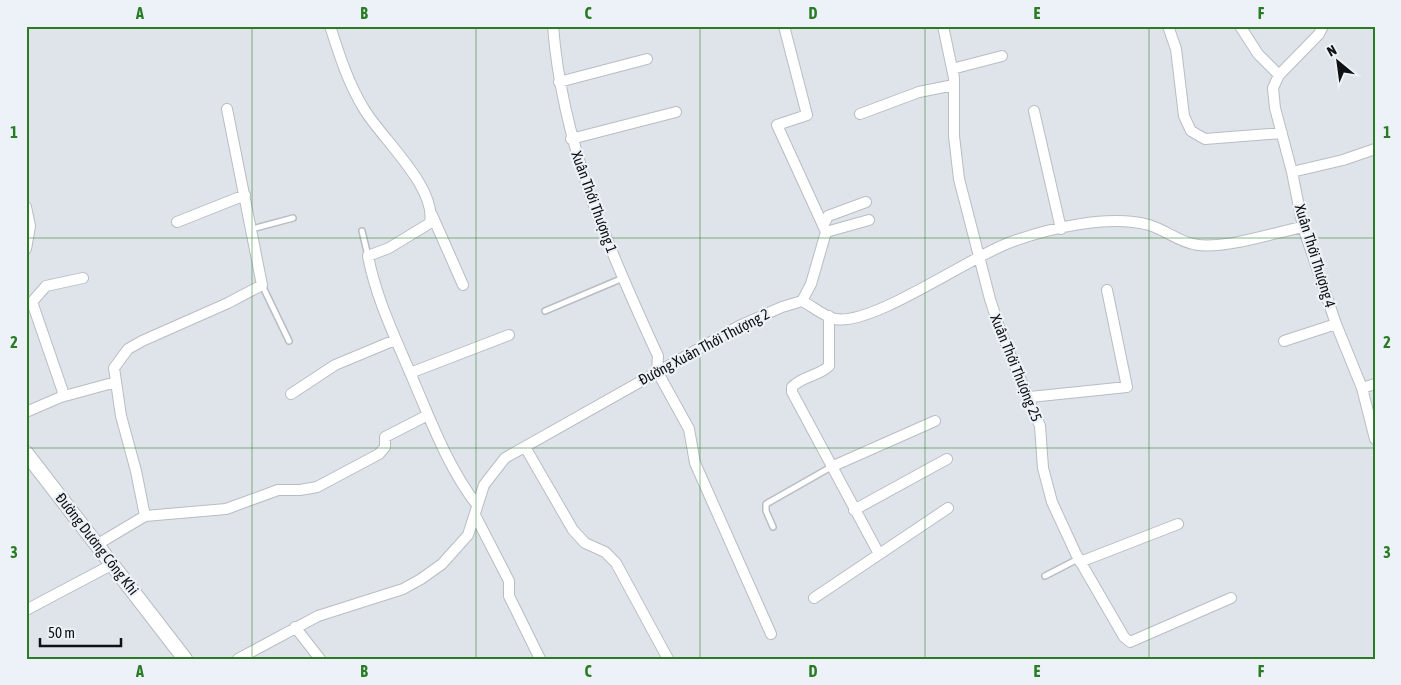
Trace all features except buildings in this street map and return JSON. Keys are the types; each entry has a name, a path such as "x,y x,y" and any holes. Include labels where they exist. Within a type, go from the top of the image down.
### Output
{"main road":[{"name":"Đường Dương Công Khi","path":"26,453 186,659"}],"street":[{"path":"330,26 345,68 364,110 402,158 423,190 463,285"},
{"name":"Xuân Thới Thượng 1","path":"553,26 559,82 571,139 582,176 623,278 658,356 657,371"},
{"path":"784,26 807,115 777,125 824,229"},
{"name":"Xuân Thới Thượng 25","path":"943,26 954,85 956,165 979,256 1000,330 1030,397 1040,426 1043,468 1048,490 1079,561 1124,637 1130,642 1231,598"},
{"path":"1168,26 1176,49 1184,116 1191,131 1205,139 1282,133"},
{"path":"1240,26 1258,54 1279,75 1319,34 1323,26"},
{"path":"952,69 1002,56"},
{"path":"559,82 647,59"},
{"name":"Xuân Thới Thượng 4","path":"1279,75 1273,88 1303,226 1336,324 1362,388 1375,439"},
{"path":"860,114 918,92 954,85"},
{"path":"145,516 136,471 121,416 114,368 128,349 142,341 228,303 262,285 227,109"},
{"path":"1034,111 1061,229"},
{"path":"571,139 676,112"},
{"path":"1292,172 1343,160 1375,148"},
{"path":"177,222 245,195"},
{"path":"866,202 828,216 811,284 802,301 834,319 846,319 876,310 979,256 1012,242 1089,223 1131,223 1150,226 1183,241 1199,245 1222,244 1303,226"},
{"path":"26,207 30,226 26,248"},
{"path":"432,215 430,223 389,248 368,256 375,286 395,340 428,415 509,581 510,596 540,659"},
{"path":"824,229 869,220"},
{"path":"61,397 63,392 32,302 46,286 83,278"},
{"path":"1030,397 1127,387 1107,290"},
{"name":"Đường Xuân Thới Thượng 2","path":"238,659 318,616 403,588 420,579 442,564 468,536 484,484 505,458 739,326 782,307 802,301"},
{"path":"829,316 829,366 792,386 792,392 879,554"},
{"path":"1284,341 1336,324"},
{"path":"410,373 509,335"},
{"path":"290,394 335,365 395,340"},
{"path":"657,371 689,429 695,464 772,634"},
{"path":"26,412 61,397 116,382"},
{"path":"1362,388 1375,384"},
{"path":"98,544 145,516 226,509 278,490 300,490 317,487 379,454 385,447 385,437 428,415"},
{"path":"831,467 935,421"},
{"path":"524,447 573,530 585,543 604,552 616,563 668,659"},
{"path":"854,510 947,459"},
{"path":"814,598 948,508"},
{"path":"1079,561 1178,524"},
{"path":"26,610 113,564"},
{"path":"295,628 320,659"}],"lane":[{"path":"252,229 293,218"},
{"path":"362,231 368,256"},
{"path":"545,311 623,278"},
{"path":"262,285 288,340"},
{"path":"773,526 766,511 766,504 831,467"},
{"path":"1045,576 1079,561"}]}
